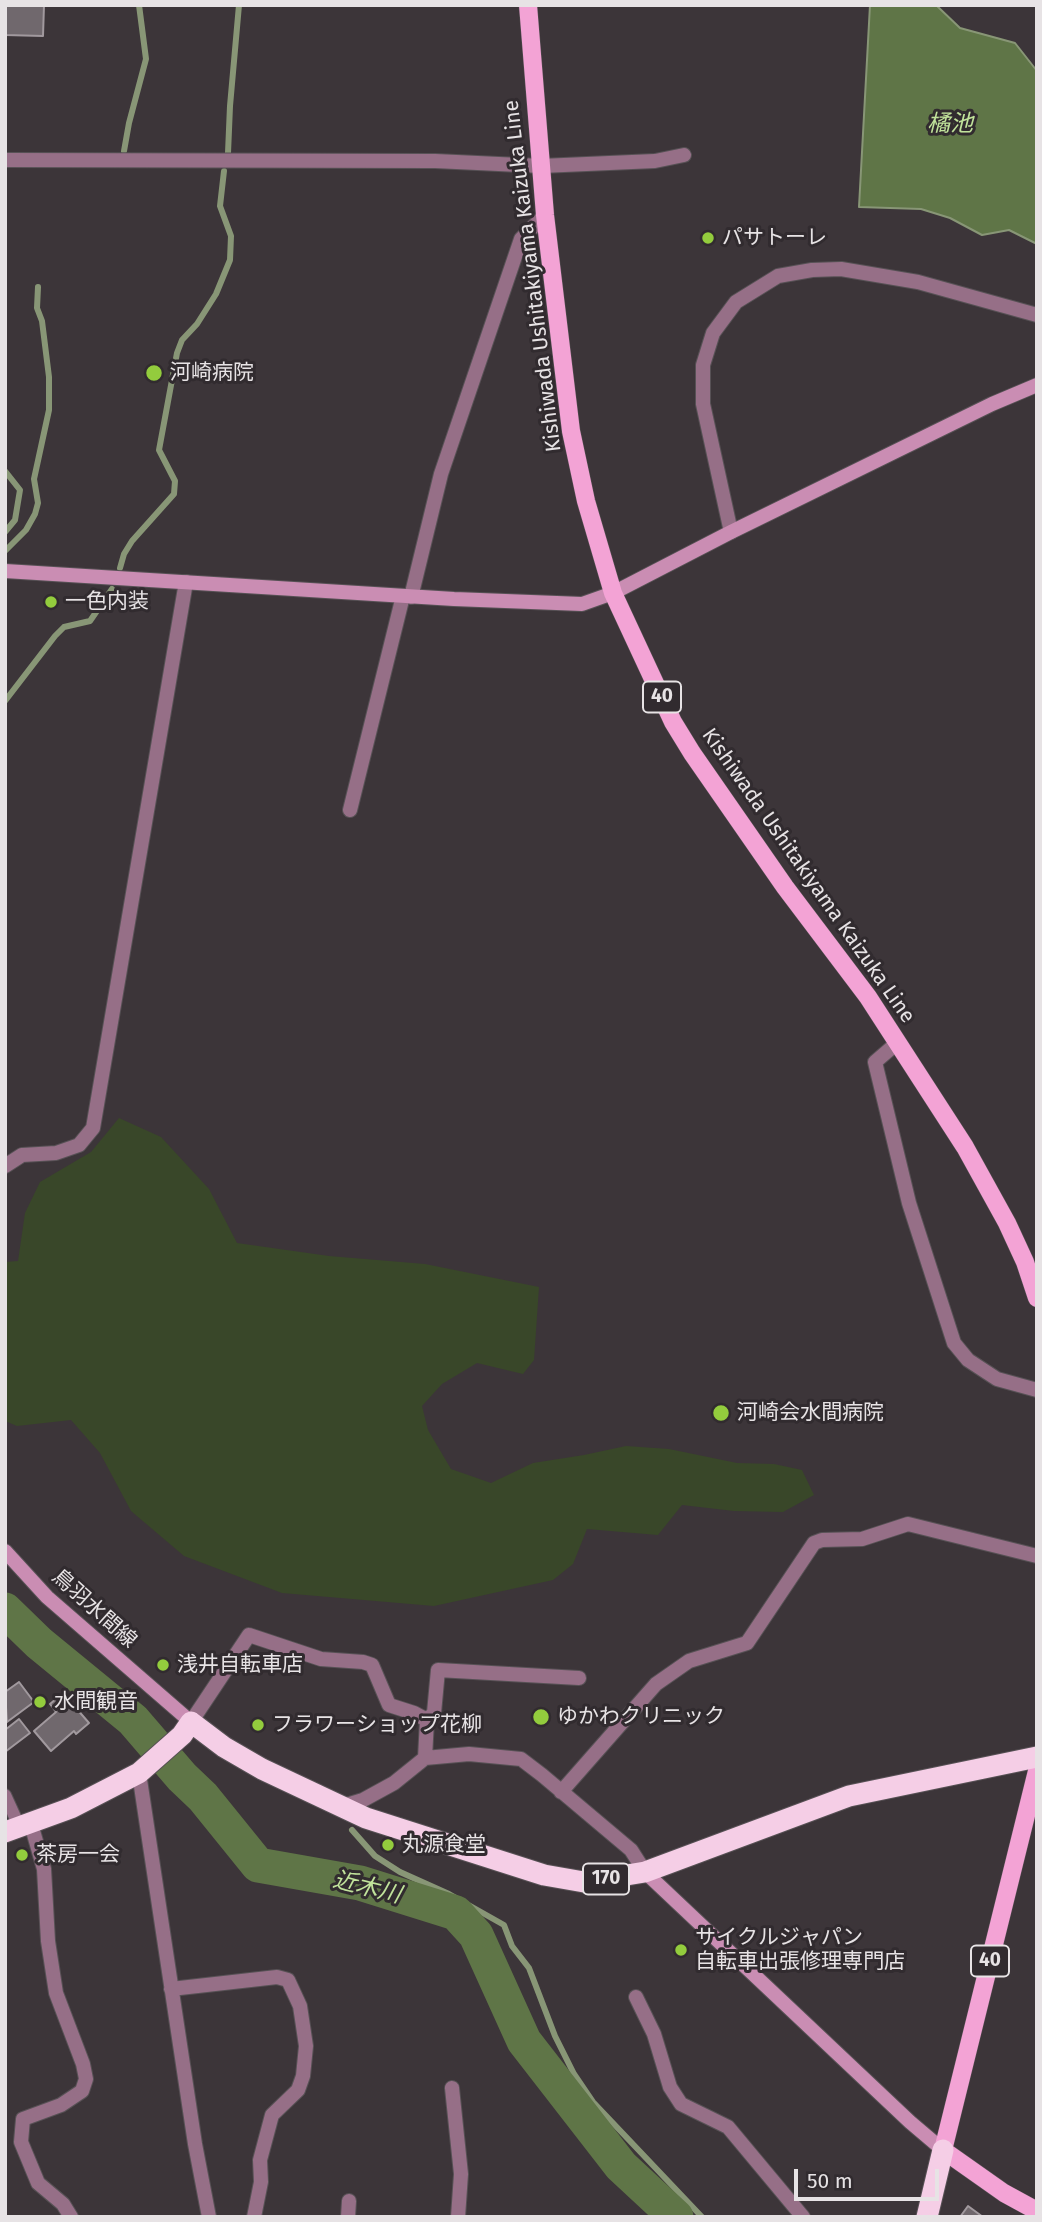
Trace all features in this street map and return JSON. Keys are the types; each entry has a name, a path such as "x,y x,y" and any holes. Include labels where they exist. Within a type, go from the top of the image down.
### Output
{"highway":[{"path":"19,1828 71,1808 142,1770 187,1729"},
{"name":"170","path":"187,1729 366,1818 566,1880 584,1882 645,1872 849,1796 1037,1757"},
{"path":"927,2217 943,2150"}],"main road":[{"name":"Kishiwada Ushitakiyama Kaizuka Line","path":"528,5 545,215 570,431 586,501 613,593 673,722 692,753 785,887 868,997 939,1104 985,1182 1025,1262 1037,1298"},
{"name":"40","path":"943,2150 1037,1771"},
{"path":"943,2150 1004,2193 1037,2210"}],"street":[{"path":"5,160 435,161 541,166 655,162 684,155"},
{"path":"350,810 441,474 522,239 545,215"},
{"path":"732,532 703,404 703,365 713,333 736,302 778,276 812,270 841,269 918,282 1037,315"},
{"path":"5,571 582,604 613,593 980,410 1037,385"},
{"path":"5,1166 22,1155 56,1153 79,1145 93,1128 186,582"},
{"path":"897,1043 875,1062 909,1203 954,1343 968,1360 997,1379 1037,1390"},
{"path":"561,1792 656,1684 689,1661 747,1643 814,1543 862,1539 908,1524 1037,1556"},
{"name":"鳥羽水間線","path":"5,1551 47,1597 187,1729"},
{"path":"187,1729 249,1635 321,1660 363,1662 372,1665 389,1705 427,1720"},
{"path":"425,1758 427,1720 434,1713 438,1670 579,1678"},
{"path":"341,1807 363,1800 394,1783 425,1758 469,1754 520,1759 631,1850 645,1872 890,2104 943,2150"},
{"path":"142,1770 171,1989 209,2217"},
{"path":"19,1828 44,1869 48,1941 55,1993 83,2064 86,2079 82,2091 61,2105 23,2119 21,2142 38,2183 63,2204 71,2217"},
{"path":"171,1989 277,1978 288,1980 300,2006 306,2046 303,2076 299,2090 272,2115 260,2160 261,2182 254,2217"},
{"path":"636,1997 654,2034 670,2087 681,2104 728,2127 803,2217"},
{"path":"452,2088 461,2174 458,2217"},
{"path":"348,2217 349,2201"}],"lane":[{"path":"5,1795 19,1828"}],"shaded area":[{"path":"119,1118 161,1137 209,1189 237,1243 329,1256 425,1264 539,1287 534,1360 523,1374 477,1363 442,1384 422,1406 428,1430 451,1469 491,1483 533,1463 626,1446 669,1449 737,1463 774,1464 802,1470 814,1495 783,1512 734,1511 682,1505 658,1535 587,1529 573,1564 553,1580 434,1606 282,1593 184,1556 131,1511 100,1453 71,1420 17,1426 5,1421 5,1262 18,1261 25,1213 40,1182 91,1152"}],"water":[{"name":"橘池","path":"870,5 936,5 960,28 1015,43 1037,71 1037,244 1009,230 982,235 950,218 921,209 859,207"}],"building":[{"path":"5,5 44,5 43,36 5,35"},
{"path":"19,1682 34,1702 7,1722 5,1692"},
{"path":"63,1693 89,1723 76,1734 74,1731 51,1751 34,1731 56,1712 50,1704"},
{"path":"19,1719 30,1733 5,1752 5,1730"},
{"path":"968,2206 983,2217 960,2217"}],"waterway":[{"path":"124,151 146,59 139,5"},
{"path":"228,153 239,5"},
{"path":"120,568 132,541 174,494 175,481 159,450 177,353 182,340 197,324 216,294 230,260 231,236 220,206 224,171"},
{"path":"5,551 26,530 38,503 34,479 49,410 49,377 42,321 37,308 38,287"},
{"path":"5,471 20,490 15,520 5,532"},
{"path":"5,701 55,636 64,627 90,621 112,589"},
{"name":"近木川","path":"5,1610 39,1643 133,1720 203,1797 258,1865 360,1883 456,1913 476,1935 524,2041 621,2166 676,2217"},
{"path":"352,1830 375,1856 400,1872 449,1894 504,1925 512,1946 529,1968 555,2036 574,2074 593,2102 702,2217"}],"place":[{"name":"パサトーレ","path":"708,238"},
{"name":"河崎病院","path":"154,373"},
{"name":"一色内装","path":"51,602"},
{"name":"河崎会水間病院","path":"721,1413"},
{"name":"浅井自転車店","path":"163,1665"},
{"name":"水間観音","path":"40,1702"},
{"name":"ゆかわクリニック","path":"541,1717"},
{"name":"フラワーショップ花柳","path":"258,1725"},
{"name":"丸源食堂","path":"388,1845"},
{"name":"茶房一会","path":"22,1855"},
{"name":"サイクルジャパン 自転車出張修理専門店","path":"681,1950"}]}
